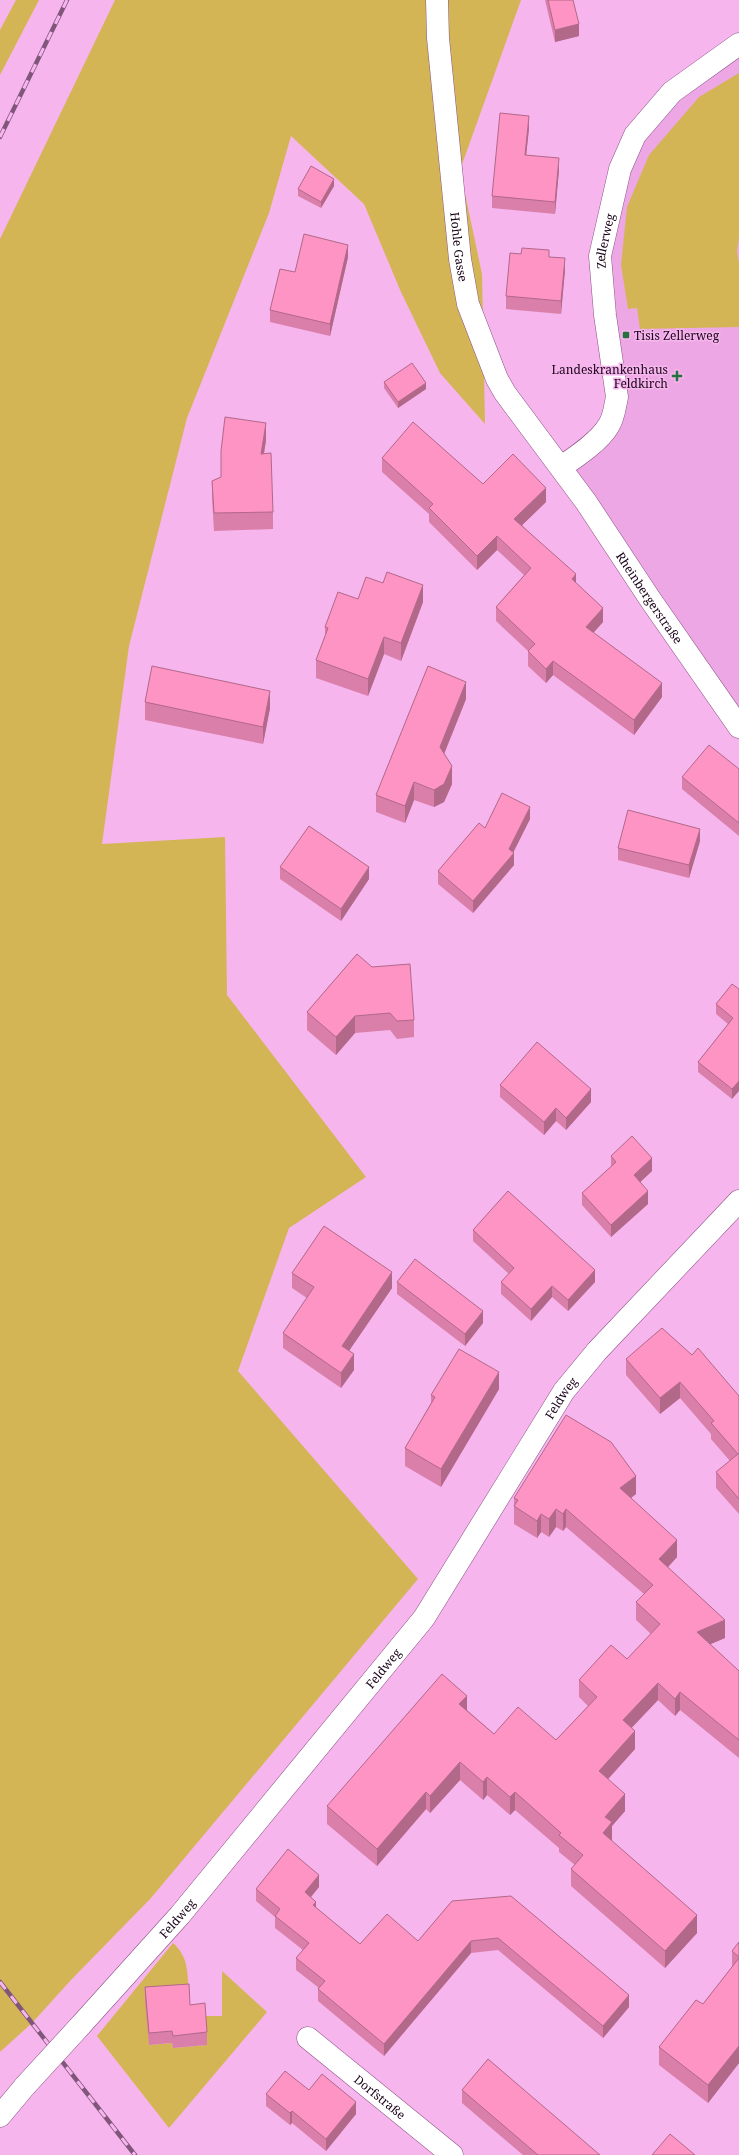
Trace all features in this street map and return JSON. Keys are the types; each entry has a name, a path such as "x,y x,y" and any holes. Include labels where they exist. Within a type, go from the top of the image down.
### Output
{"street":[{"name":"Hohle Gasse","path":"437,0 438,38 460,259 468,304 497,379 505,393 561,467"},
{"name":"Zellerweg","path":"561,467 586,449 609,426 615,410 617,397 605,315 600,256 620,169 635,135 672,92 739,44"},
{"name":"Rheinbergerstraße","path":"561,467 739,727"},
{"name":"Feldweg","path":"0,2116 25,2086 184,1910 424,1618 564,1391 597,1351 739,1201"},
{"name":"Dorfstraße","path":"308,2038 452,2155"}],"shaded area":[{"path":"16,0 39,0 0,75 0,30"},
{"path":"115,0 521,0 460,170 482,274 485,424 440,373 401,292 364,204 291,136 269,213 187,418 129,646 102,844 225,837 227,995 366,1177 289,1228 238,1371 418,1579 151,1898 71,1980 32,2023 0,2052 0,239"},
{"name":"Landeskrankenhaus Feldkirch","path":"739,46 739,710 564,467 611,427 602,256 637,136"},
{"path":"739,73 739,237 737,251 739,264 739,327 640,329 637,308 628,309 621,265 627,207 649,155 699,97"},
{"path":"173,1943 182,1955 187,1967 189,1996 149,2045 172,2043 173,2048 207,2045 205,2016 222,2016 222,1971 267,2012 169,2128 97,2036"}],"building":[{"path":"548,0 573,0 579,24 555,30"},
{"path":"500,113 529,116 525,155 559,158 555,202 492,196"},
{"path":"311,166 334,179 321,202 298,189"},
{"path":"304,234 348,245 330,324 270,310 280,269 295,272"},
{"path":"522,248 549,250 549,257 565,258 561,301 506,296 510,253 521,254"},
{"path":"412,363 426,383 398,402 384,382"},
{"path":"225,417 266,423 261,454 271,453 273,512 214,513 212,481 221,477 221,451"},
{"path":"413,422 483,484 513,454 546,488 514,519 576,574 572,579 603,608 586,627 662,683 634,720 553,661 546,669 528,651 535,644 496,607 531,568 497,536 477,556 429,508 433,504 382,458"},
{"path":"387,572 423,585 401,643 384,637 368,679 316,660 328,628 325,627 338,592 358,599 366,577 383,583"},
{"path":"152,666 270,691 263,727 145,702"},
{"path":"428,666 466,682 440,747 452,766 444,784 434,790 414,782 405,806 376,795"},
{"path":"709,745 739,769 739,823 682,777"},
{"path":"502,793 530,807 509,849 514,853 473,901 438,871 479,823 485,828"},
{"path":"628,810 700,829 689,865 618,848"},
{"path":"309,826 369,867 341,909 280,867"},
{"path":"357,954 372,967 410,964 414,1020 397,1021 390,1013 355,1016 336,1037 307,1012"},
{"path":"732,984 739,989 739,1081 732,1089 698,1062 733,1018 716,1004"},
{"path":"537,1042 591,1089 566,1118 556,1108 544,1122 500,1085"},
{"path":"632,1136 652,1158 634,1175 648,1191 611,1225 582,1193 616,1162 611,1156"},
{"path":"508,1191 595,1270 568,1300 552,1286 531,1309 501,1282 514,1268 473,1230"},
{"path":"324,1226 392,1272 342,1346 354,1354 341,1373 283,1333 314,1287 292,1273"},
{"path":"415,1259 483,1311 465,1334 397,1282"},
{"path":"662,1328 692,1355 698,1348 739,1396 739,1499 716,1472 738,1454 711,1423 714,1421 680,1382 660,1398 626,1359"},
{"path":"459,1349 499,1372 441,1469 405,1448 435,1397 431,1395"},
{"path":"566,1415 611,1442 636,1476 620,1488 677,1540 659,1559 725,1620 697,1632 739,1671 739,1740 680,1692 675,1699 658,1683 623,1720 635,1731 599,1771 625,1794 605,1817 612,1822 603,1833 697,1915 665,1951 571,1869 583,1855 559,1835 561,1833 515,1792 510,1797 487,1777 483,1782 460,1762 430,1796 426,1792 377,1849 327,1806 442,1674 467,1696 459,1704 494,1734 518,1707 556,1740 597,1697 579,1680 611,1645 627,1659 660,1624 636,1602 653,1585 566,1509 563,1514 556,1509 549,1519 541,1514 537,1521 514,1506 518,1500 514,1498"},
{"path":"288,1849 319,1875 305,1892 316,1902 313,1905 360,1944 387,1914 418,1941 452,1901 511,1896 629,1995 603,2026 498,1938 471,1941 384,2044 318,1989 325,1981 296,1958 309,1943 275,1916 280,1909 256,1889"},
{"path":"739,1942 739,1957 732,1951"},
{"path":"739,1958 739,2046 708,2085 659,2047 696,2000 703,2004"},
{"path":"189,1984 190,2005 205,2003 207,2032 173,2036 172,2031 149,2033 145,1987"},
{"path":"488,2059 600,2155 538,2155 462,2090"},
{"path":"285,2071 309,2090 322,2074 356,2102 326,2139 292,2111 290,2113 266,2094"},
{"path":"670,2134 695,2155 652,2155"}],"railway":[{"path":"0,137 67,0"},
{"path":"0,1982 135,2155"}],"place":[{"name":"Tisis Zellerweg","path":"626,335"},
{"name":"Landeskrankenhaus Feldkirch","path":"677,376"}]}
